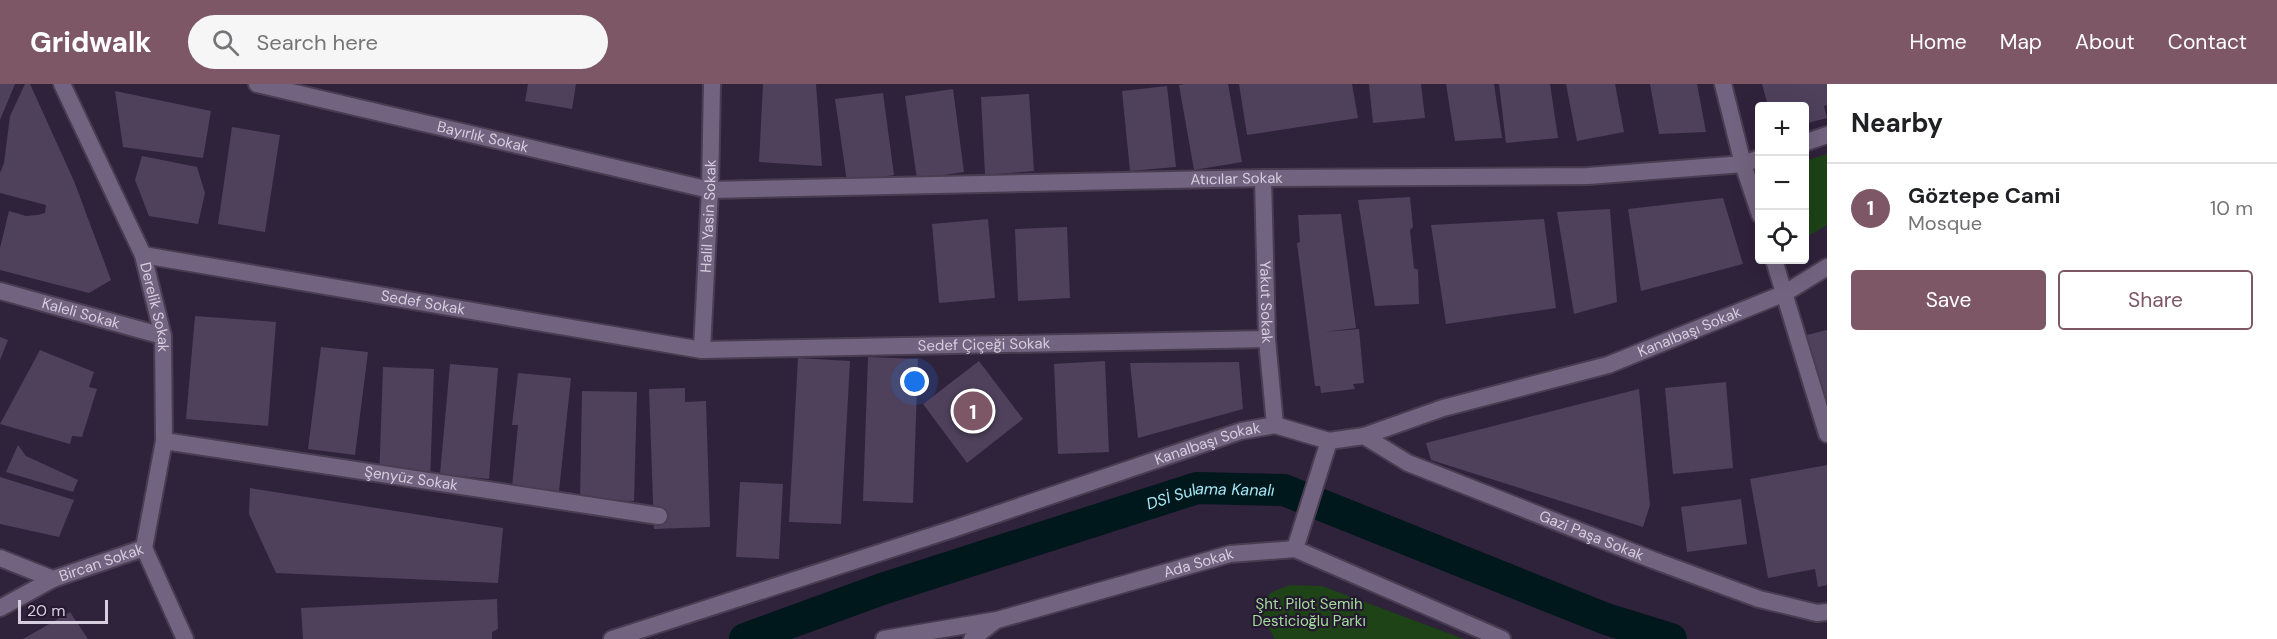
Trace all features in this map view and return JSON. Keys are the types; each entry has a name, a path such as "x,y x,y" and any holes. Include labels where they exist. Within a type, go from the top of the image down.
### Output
{"street":[{"name":"Derelik Sokak","path":"62,84 143,255 164,336 164,441 144,548"},
{"name":"Bayırlık Sokak","path":"257,84 710,190"},
{"name":"Halil Yasin Sokak","path":"702,350 710,190 711,84"},
{"path":"1724,84 1743,164 1758,210"},
{"path":"1809,141 1827,135"},
{"name":"Atıcılar Sokak","path":"710,190 1263,178 1588,176 1743,164 1755,160"},
{"name":"Yakut Sokak","path":"1263,178 1267,339 1275,425"},
{"name":"Sedef Sokak","path":"143,255 702,350"},
{"path":"1775,264 1827,434"},
{"name":"Kanalbaşı Sokak","path":"612,639 953,529 1241,431 1275,425 1328,446 1443,408 1608,365 1785,293 1827,267"},
{"name":"Kaleli Sokak","path":"0,291 164,336"},
{"name":"Sedef Çiçeği Sokak","path":"702,350 1267,339"},
{"name":"Gazi Paşa Sokak","path":"1364,436 1408,463 1653,560 1759,599 1817,613 1827,612"},
{"name":"Şenyüz Sokak","path":"164,441 659,516"},
{"path":"1295,549 1328,446"},
{"name":"Bircan Sokak","path":"0,558 53,579 144,548 185,639"},
{"name":"Ada Sokak","path":"884,639 997,620 1230,554 1295,549 1502,639"},
{"path":"0,608 53,579"},
{"path":"972,639 997,620"}],"green space":[{"path":"1827,154 1827,225 1809,236 1809,210 1809,160"},
{"name":"Şht. Pilot Semih Desticioğlu Parkı","path":"1290,585 1322,586 1464,639 1275,639 1261,612 1261,605 1269,595"}],"building":[{"path":"0,84 15,84 0,120"},
{"path":"25,84 30,84 74,181 111,280 89,293 0,270 0,248 9,211 26,216 45,213 46,205 0,193 0,173 4,163 10,116"},
{"path":"528,84 576,84 572,109 525,101"},
{"path":"763,84 816,84 822,166 759,162"},
{"path":"1228,84 1242,162 1194,170 1179,85"},
{"path":"1239,84 1352,84 1358,118 1247,135"},
{"path":"1369,84 1421,84 1425,118 1373,123"},
{"path":"1446,84 1494,84 1502,138 1455,141"},
{"path":"1499,84 1550,84 1558,138 1506,143"},
{"path":"1566,84 1615,84 1624,132 1577,141"},
{"path":"1650,84 1697,84 1706,132 1659,134"},
{"path":"1762,84 1827,84 1827,105 1824,106 1827,118 1809,123 1809,102 1767,102"},
{"path":"1167,86 1176,167 1130,171 1122,91"},
{"path":"953,89 964,172 917,179 905,96"},
{"path":"115,91 211,111 203,158 123,147"},
{"path":"883,93 894,175 847,182 835,99"},
{"path":"1029,94 1034,171 985,175 981,97"},
{"path":"232,127 280,135 265,232 218,224"},
{"path":"142,156 197,167 205,193 198,224 149,216 135,180"},
{"path":"1410,197 1413,227 1410,230 1414,268 1418,270 1419,304 1375,306 1358,200"},
{"path":"1723,198 1743,264 1641,291 1628,209"},
{"path":"1610,209 1617,302 1574,314 1557,212"},
{"path":"1341,214 1356,328 1324,332 1359,329 1364,383 1353,384 1355,389 1321,393 1320,386 1315,386 1297,243 1300,242 1298,215"},
{"path":"988,219 995,298 939,303 932,224"},
{"path":"1544,219 1556,308 1446,324 1431,225"},
{"path":"1067,227 1070,298 1018,301 1015,229"},
{"path":"195,316 276,322 268,426 186,419"},
{"path":"1827,330 1827,414 1803,336"},
{"path":"0,337 8,340 0,360"},
{"path":"321,347 368,352 355,455 308,449"},
{"path":"40,350 94,372 89,387 97,389 82,437 72,436 70,444 0,424"},
{"path":"868,357 918,359 913,503 863,501"},
{"path":"798,358 850,361 841,524 789,522"},
{"path":"979,361 1023,419 967,463 923,404"},
{"path":"1105,361 1109,452 1058,454 1054,364"},
{"path":"1239,362 1243,409 1138,438 1130,363"},
{"path":"450,364 498,368 489,479 440,474"},
{"path":"383,367 434,369 430,482 379,481"},
{"path":"518,373 571,378 559,491 512,487 518,425 512,425"},
{"path":"1726,382 1733,468 1673,474 1665,388"},
{"path":"685,388 685,402 706,401 710,527 654,529 649,389"},
{"path":"1639,389 1650,505 1643,527 1431,460 1426,443"},
{"path":"582,391 637,392 634,501 580,500"},
{"path":"18,445 26,456 78,480 73,492 6,472"},
{"path":"1827,465 1827,585 1818,587 1815,569 1768,578 1750,479"},
{"path":"0,477 74,500 59,537 0,524"},
{"path":"740,482 783,484 779,559 736,557"},
{"path":"250,488 503,528 498,583 276,573 249,514"},
{"path":"1741,499 1747,544 1687,552 1681,507"},
{"path":"497,599 498,629 492,632 492,639 303,639 301,608"},
{"path":"70,612 88,639 23,639"}],"waterway":[{"name":"DSİ Sulama Kanalı","path":"745,639 882,589 1197,488 1284,490 1606,619 1671,639"}],"place":[{"name":"Göztepe Cami","path":"973,411"}]}
